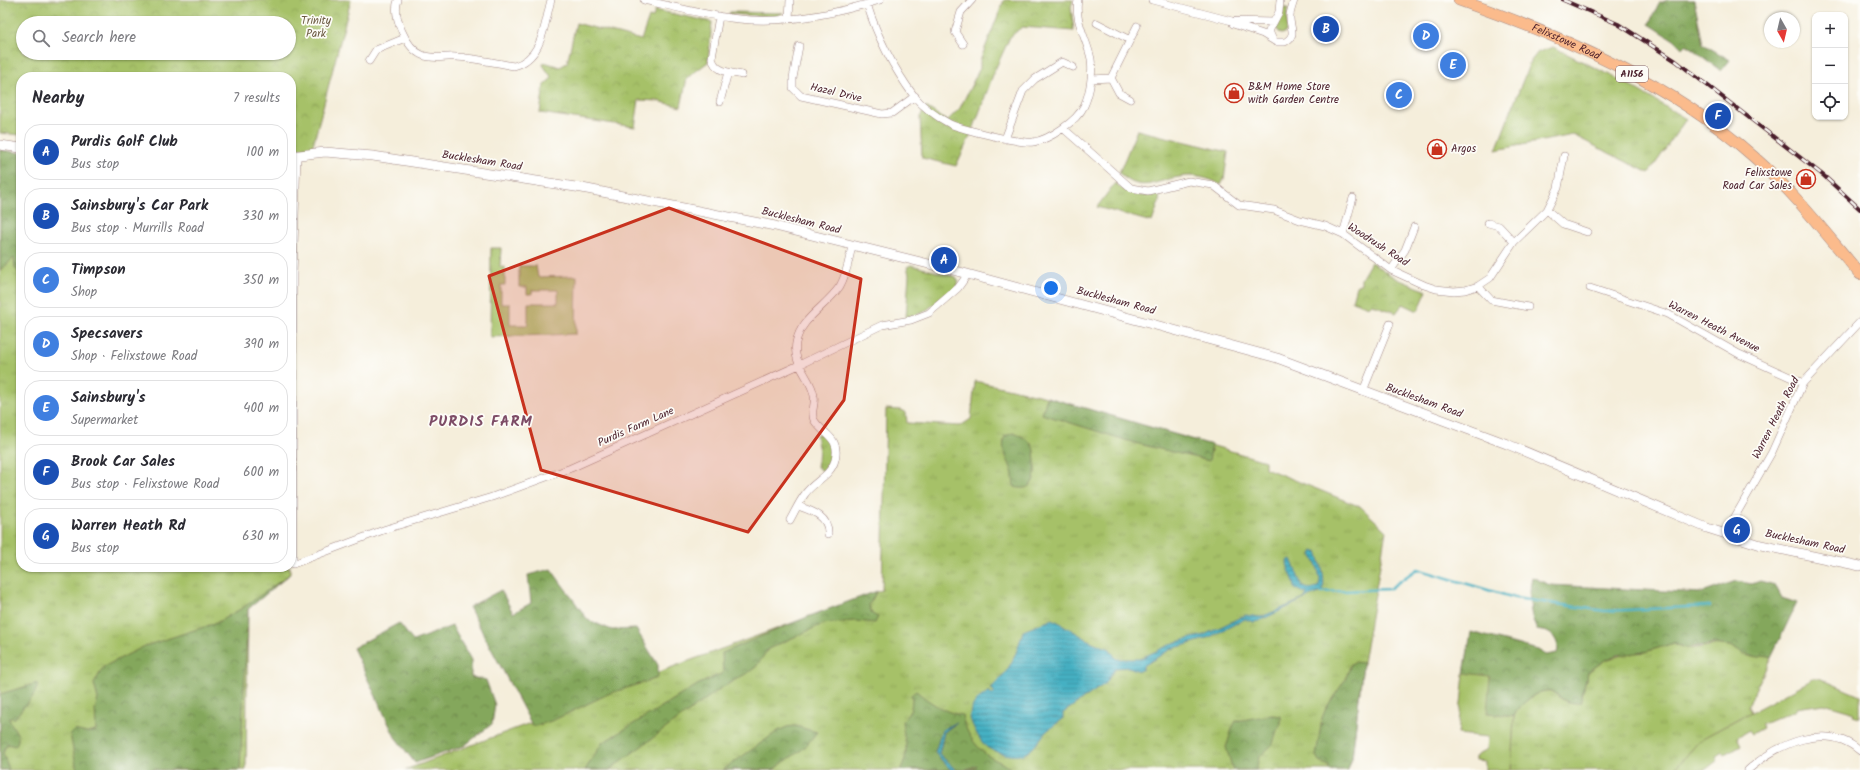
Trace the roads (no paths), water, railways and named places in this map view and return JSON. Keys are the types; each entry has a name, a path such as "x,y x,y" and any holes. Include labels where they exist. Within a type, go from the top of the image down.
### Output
{"main road":[{"name":"Felixstowe Road","path":"1460,0 1565,42 1632,74 1692,109 1742,147 1774,176 1812,217 1860,274"}],"street":[{"path":"398,0 395,12 397,21 415,52 432,58 455,56 514,66 521,64 535,54 540,44 551,0"},
{"path":"644,0 719,16 746,19 789,19 834,13 880,0"},
{"path":"789,19 790,0"},
{"path":"963,44 955,32 961,12 972,0"},
{"path":"867,4 874,26 914,96 934,114 951,124 1005,139 1033,142 1064,129 1084,107 1091,79 1091,59 1078,18 1078,0"},
{"path":"1152,0 1232,21 1273,22"},
{"path":"1272,38 1269,30 1278,12 1280,0"},
{"path":"1232,21 1234,24 1272,38 1276,42 1285,42 1292,36 1293,31 1290,16 1294,0"},
{"path":"719,16 712,58 717,68 742,75"},
{"path":"1097,23 1130,40"},
{"path":"1111,78 1137,26"},
{"path":"370,60 376,50 406,38"},
{"name":"Hazel Drive","path":"799,46 793,78 793,88 801,96 882,114 892,112 914,96"},
{"path":"1005,139 1024,91 1035,79 1062,62 1073,68"},
{"path":"720,102 728,72"},
{"path":"1091,79 1111,78"},
{"path":"1111,78 1119,93 1130,99"},
{"name":"Woodrush Road","path":"1064,129 1131,188 1148,191 1189,181 1213,185 1239,205 1274,210 1300,220 1325,226 1343,234 1391,270 1436,289 1454,291 1465,290 1478,286 1490,278 1514,242 1547,210 1558,188 1564,156"},
{"path":"0,145 16,147"},
{"name":"Bucklesham Road","path":"296,156 325,152 373,156 582,188 775,226 968,274 1277,358 1507,444 1726,534 1760,545 1860,566"},
{"path":"1343,234 1353,198"},
{"path":"1547,210 1563,224 1587,232"},
{"path":"1488,223 1499,226 1514,242"},
{"path":"1391,270 1405,250 1414,227"},
{"path":"790,520 812,486 830,472 834,466 836,455 833,440 815,421 812,415 814,396 799,365 795,348 798,335 802,327 831,298 841,285 852,246"},
{"name":"Purdis Farm Lane","path":"296,563 386,529 492,497 571,468 799,365 882,325 911,320 929,313 958,288 968,274"},
{"path":"1478,286 1491,300 1528,307"},
{"name":"Warren Heath Avenue","path":"1590,288 1668,314 1740,354 1803,383"},
{"name":"Warren Heath Road","path":"1726,534 1772,452 1803,383 1860,322"},
{"path":"1363,391 1390,324"},
{"path":"798,506 822,517 828,525 828,534"},
{"path":"1748,770 1772,752 1787,744 1824,736 1843,740 1860,751"}],"water":[{"path":"1313,551 1317,551 1322,571 1324,582 1322,591 1327,591 1313,595 1259,621 1254,622 1245,619 1206,639 1171,649 1143,666 1143,669 1139,671 1129,667 1115,668 1106,683 1063,713 1063,719 1048,730 1028,752 1016,755 996,752 985,746 976,732 970,717 972,707 989,691 992,695 995,693 991,688 1012,662 1023,631 1053,619 1090,641 1110,649 1116,659 1139,659 1176,642 1204,635 1245,615 1261,617 1304,599 1307,594 1295,589 1294,581 1288,568 1287,561 1291,559 1302,586 1308,589 1317,587 1319,586 1320,580 1318,569 1311,554"},
{"path":"957,722 944,732 939,754 956,770 951,770 935,753 942,730"}],"waterway":[{"path":"1322,592 1389,589 1417,569 1515,598 1605,611 1710,606"}],"railway":[{"path":"1563,0 1618,24 1676,61 1824,176 1860,209"}],"place":[{"name":"Sainsbury's Car Park","path":"1326,29"},
{"name":"Specsavers","path":"1426,36"},
{"name":"Sainsbury's","path":"1453,65"},
{"name":"B&M Home Store with Garden Centre","path":"1234,93"},
{"name":"Timpson","path":"1399,95"},
{"name":"Brook Car Sales","path":"1718,116"},
{"name":"Argos","path":"1437,149"},
{"name":"Felixstowe Road Car Sales","path":"1806,179"},
{"name":"Purdis Golf Club","path":"944,260"},
{"name":"Warren Heath Rd","path":"1737,530"}],"district":[{"name":"PURDIS FARM","path":"481,422"}],"park label":[{"name":"Trinity Park","path":"316,27"}]}
